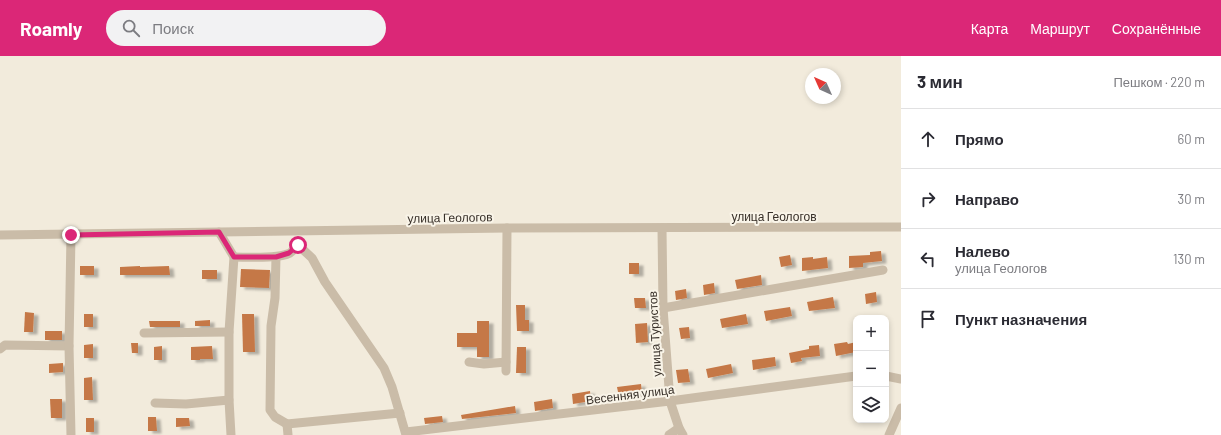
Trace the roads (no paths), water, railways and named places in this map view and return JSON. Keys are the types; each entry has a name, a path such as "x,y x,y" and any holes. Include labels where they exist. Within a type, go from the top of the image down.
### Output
{"street":[{"name":"улица Геологов","path":"0,235 305,232 507,228 901,227"},
{"path":"469,362 506,367 507,228"},
{"name":"улица Туристов","path":"662,228 663,308 670,401 681,431"},
{"path":"219,232 234,257 229,332 229,400 231,435"},
{"path":"234,257 276,257 289,253 298,245 305,232"},
{"path":"71,235 69,346 71,435"},
{"path":"298,245 312,258 325,282 384,368 406,434"},
{"path":"276,257 275,298 271,326 270,410 275,417 287,424 400,413"},
{"path":"663,308 883,270"},
{"path":"144,333 229,332"},
{"path":"0,349 5,345 69,346"},
{"name":"Весенняя улица","path":"406,434 853,376"},
{"path":"889,377 901,379"},
{"path":"155,403 186,404 229,400"},
{"path":"889,435 901,408"},
{"path":"287,424 288,435"},
{"path":"669,435 681,431"}]}
